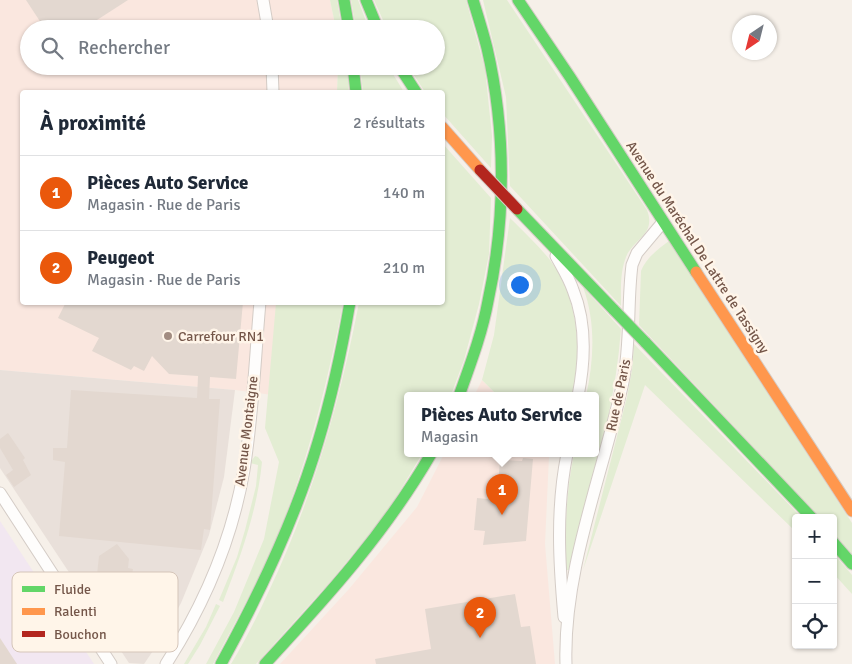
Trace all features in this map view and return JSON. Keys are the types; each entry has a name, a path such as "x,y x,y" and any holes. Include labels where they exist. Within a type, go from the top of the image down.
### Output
{"main road":[{"path":"344,0 347,20"},
{"path":"366,0 374,20"},
{"path":"460,392 472,361 489,292 497,240 500,186 501,148 495,85 483,30 473,0"},
{"name":"Avenue du Maréchal De Lattre de Tassigny","path":"518,0 852,511"},
{"path":"354,75 356,90"},
{"path":"405,75 415,90"},
{"path":"445,130 480,170 808,514"},
{"path":"221,664 261,591 303,489 327,412 349,305"},
{"path":"265,664 368,551 409,494 429,457"},
{"path":"837,547 852,564"}],"street":[{"path":"263,0 266,20"},
{"path":"273,75 274,90"},
{"name":"Rue de Paris","path":"566,664 566,644 574,574 623,382 629,340 632,265 637,253 663,222"},
{"path":"547,239 573,288 581,318 584,351 579,392"},
{"name":"Avenue Montaigne","path":"178,645 202,600 232,522 245,458 260,305"},
{"path":"566,644 560,580 558,530 561,491 567,457"},
{"path":"0,493 51,572"},
{"path":"103,652 111,664"},
{"name":"Avenue Montaigne","path":"166,664 173,652"}],"shaded area":[{"path":"0,0 330,0 334,20 20,20 20,75 338,75 337,90 20,90 20,305 325,305 310,400 235,390 0,370"},
{"path":"0,370 235,390 224,477 209,535 178,608 178,572 69,572 0,468"},
{"path":"482,380 494,392 476,392"},
{"path":"442,457 549,457 545,544 555,664 280,664 349,589 417,507"},
{"path":"0,521 34,572 12,572 12,652 86,652 94,664 0,664"},
{"path":"122,652 152,652 144,664 129,663"}],"green space":[{"path":"330,0 337,0 340,20 334,20"},
{"path":"351,0 358,0 366,20 354,20"},
{"path":"374,0 466,0 485,69 492,136 491,168 445,116 445,90 424,90 414,75 445,75 445,20 383,20"},
{"path":"483,0 507,0 647,210 649,226 628,253 623,265 621,306 510,186 506,97"},
{"path":"338,75 348,75 349,90 337,90"},
{"path":"361,75 394,75 403,90 363,90"},
{"path":"445,146 491,198 489,254 479,304 464,360 452,392 404,392 404,457 420,457 386,514 330,582 256,664 231,664 251,629 268,593 298,522 323,451 359,305 445,305"},
{"path":"510,218 550,260 560,275 567,291 576,325 577,361 573,392 494,392 482,380 494,335"},
{"path":"669,241 852,523 852,555 837,538 837,514 816,514 639,325 641,271 649,258"},
{"path":"583,287 621,329 608,420 601,450 570,570 565,570 566,512 573,457 599,457 599,392 587,392 592,355 592,327"},
{"path":"276,305 343,305 315,424 297,484 275,542 253,589 213,664 206,664 234,612 264,539 279,462 265,428"},
{"path":"634,344 798,514 792,514 792,528 645,385 583,570 627,397"},
{"path":"255,456 262,462 260,480 242,550 223,602 219,600 237,557 256,486 258,465 250,463"},
{"path":"837,558 852,575 852,594 837,577"},
{"path":"216,604 220,606 200,645 188,664 184,664 206,627"}],"building":[{"path":"26,0 128,0 97,20 39,20"},
{"path":"64,305 243,305 236,379 210,377 209,399 220,399 210,530 204,529 201,550 59,536 65,462 53,460 53,448 67,448 71,390 197,398 198,376 169,374 152,356 144,371 134,366 131,370 92,351 99,338 58,318"},
{"path":"8,433 25,458 23,460 31,475 14,487 6,475 13,470 0,448 0,439"},
{"path":"523,458 533,459 526,541 483,545 485,531 474,530 477,498 497,500 500,460 522,461"},
{"path":"117,544 129,559 128,568 133,569 132,572 97,572 99,556"},
{"path":"515,594 521,627 530,626 536,664 376,664 375,659 431,649 425,609"},
{"path":"0,638 17,664 0,664"}],"traffic: fast":[{"path":"344,0 347,20"},
{"path":"366,0 374,20"},
{"path":"460,392 485,313 494,270 501,207 498,111 487,48 473,0"},
{"path":"518,0 696,272"},
{"path":"354,75 356,90"},
{"path":"405,75 415,90"},
{"path":"517,209 614,310"},
{"path":"221,664 276,556 299,500 323,425 340,355 349,305"},
{"path":"614,310 645,342"},
{"path":"645,342 808,514"},
{"path":"265,664 354,564 394,511 429,457"},
{"path":"837,547 852,564"}],"traffic: slow":[{"path":"445,130 480,170"},
{"path":"696,272 852,511"}],"traffic: jam":[{"path":"480,170 517,209"}],"place":[{"name":"Carrefour RN1","path":"168,336"},
{"name":"Pièces Auto Service","path":"502,515"},
{"name":"Peugeot","path":"480,638"}]}
